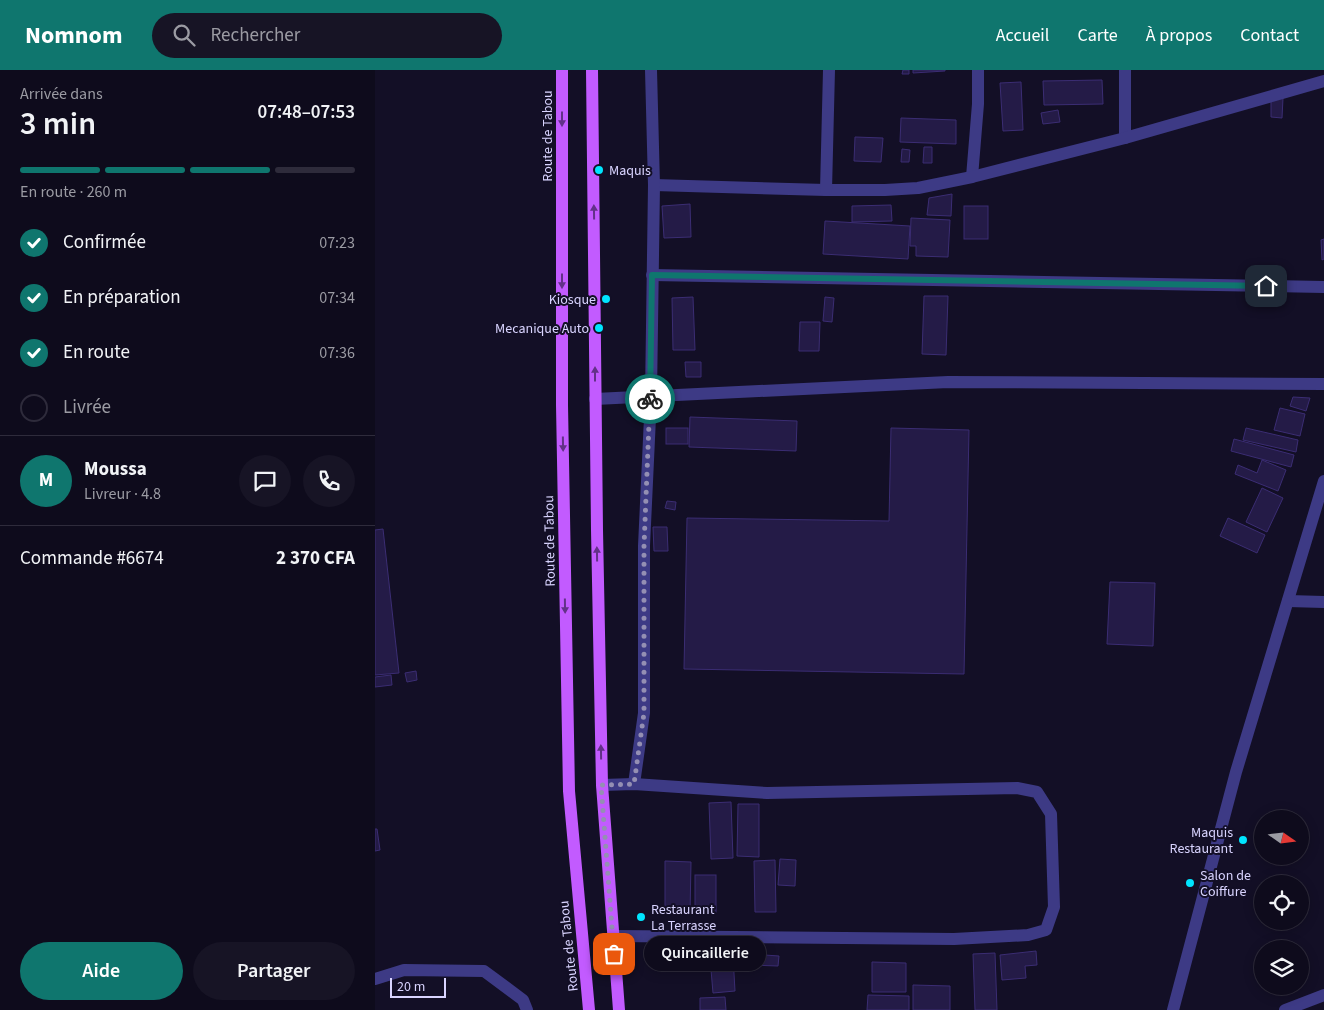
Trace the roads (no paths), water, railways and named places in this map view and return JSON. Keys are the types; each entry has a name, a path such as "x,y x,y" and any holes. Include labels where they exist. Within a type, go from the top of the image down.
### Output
{"main road":[{"name":"Route de Tabou","path":"562,70 562,405 569,791 589,1010"},
{"path":"592,70 601,785 619,1010"}],"street":[{"path":"634,784 644,713 644,546 651,396 654,185 651,70"},
{"path":"826,190 829,70"},
{"path":"972,177 978,104 978,70"},
{"path":"1125,70 1125,138"},
{"path":"654,185 826,190 918,188 972,177 1125,138 1324,81"},
{"path":"652,275 1324,287"},
{"path":"595,399 948,382 1324,384"},
{"path":"1173,1010 1236,772 1288,601 1318,524 1324,481"},
{"path":"1288,601 1324,602"},
{"path":"601,785 634,784 767,794 1017,788 1037,792 1051,814 1054,907 1046,930 1028,935 954,939 612,936"},
{"path":"375,979 404,970 484,971 523,1000 527,1010"},
{"path":"1285,1010 1324,995"}],"place":[{"name":"Maquis","path":"599,170"},
{"name":"Kiosque","path":"606,299"},
{"name":"Mecanique Auto","path":"599,328"},
{"name":"Maquis Restaurant","path":"1243,840"},
{"name":"Salon de Coiffure","path":"1190,883"},
{"name":"Restaurant La Terrasse","path":"641,917"},
{"name":"Quincaillerie","path":"614,954"}]}
